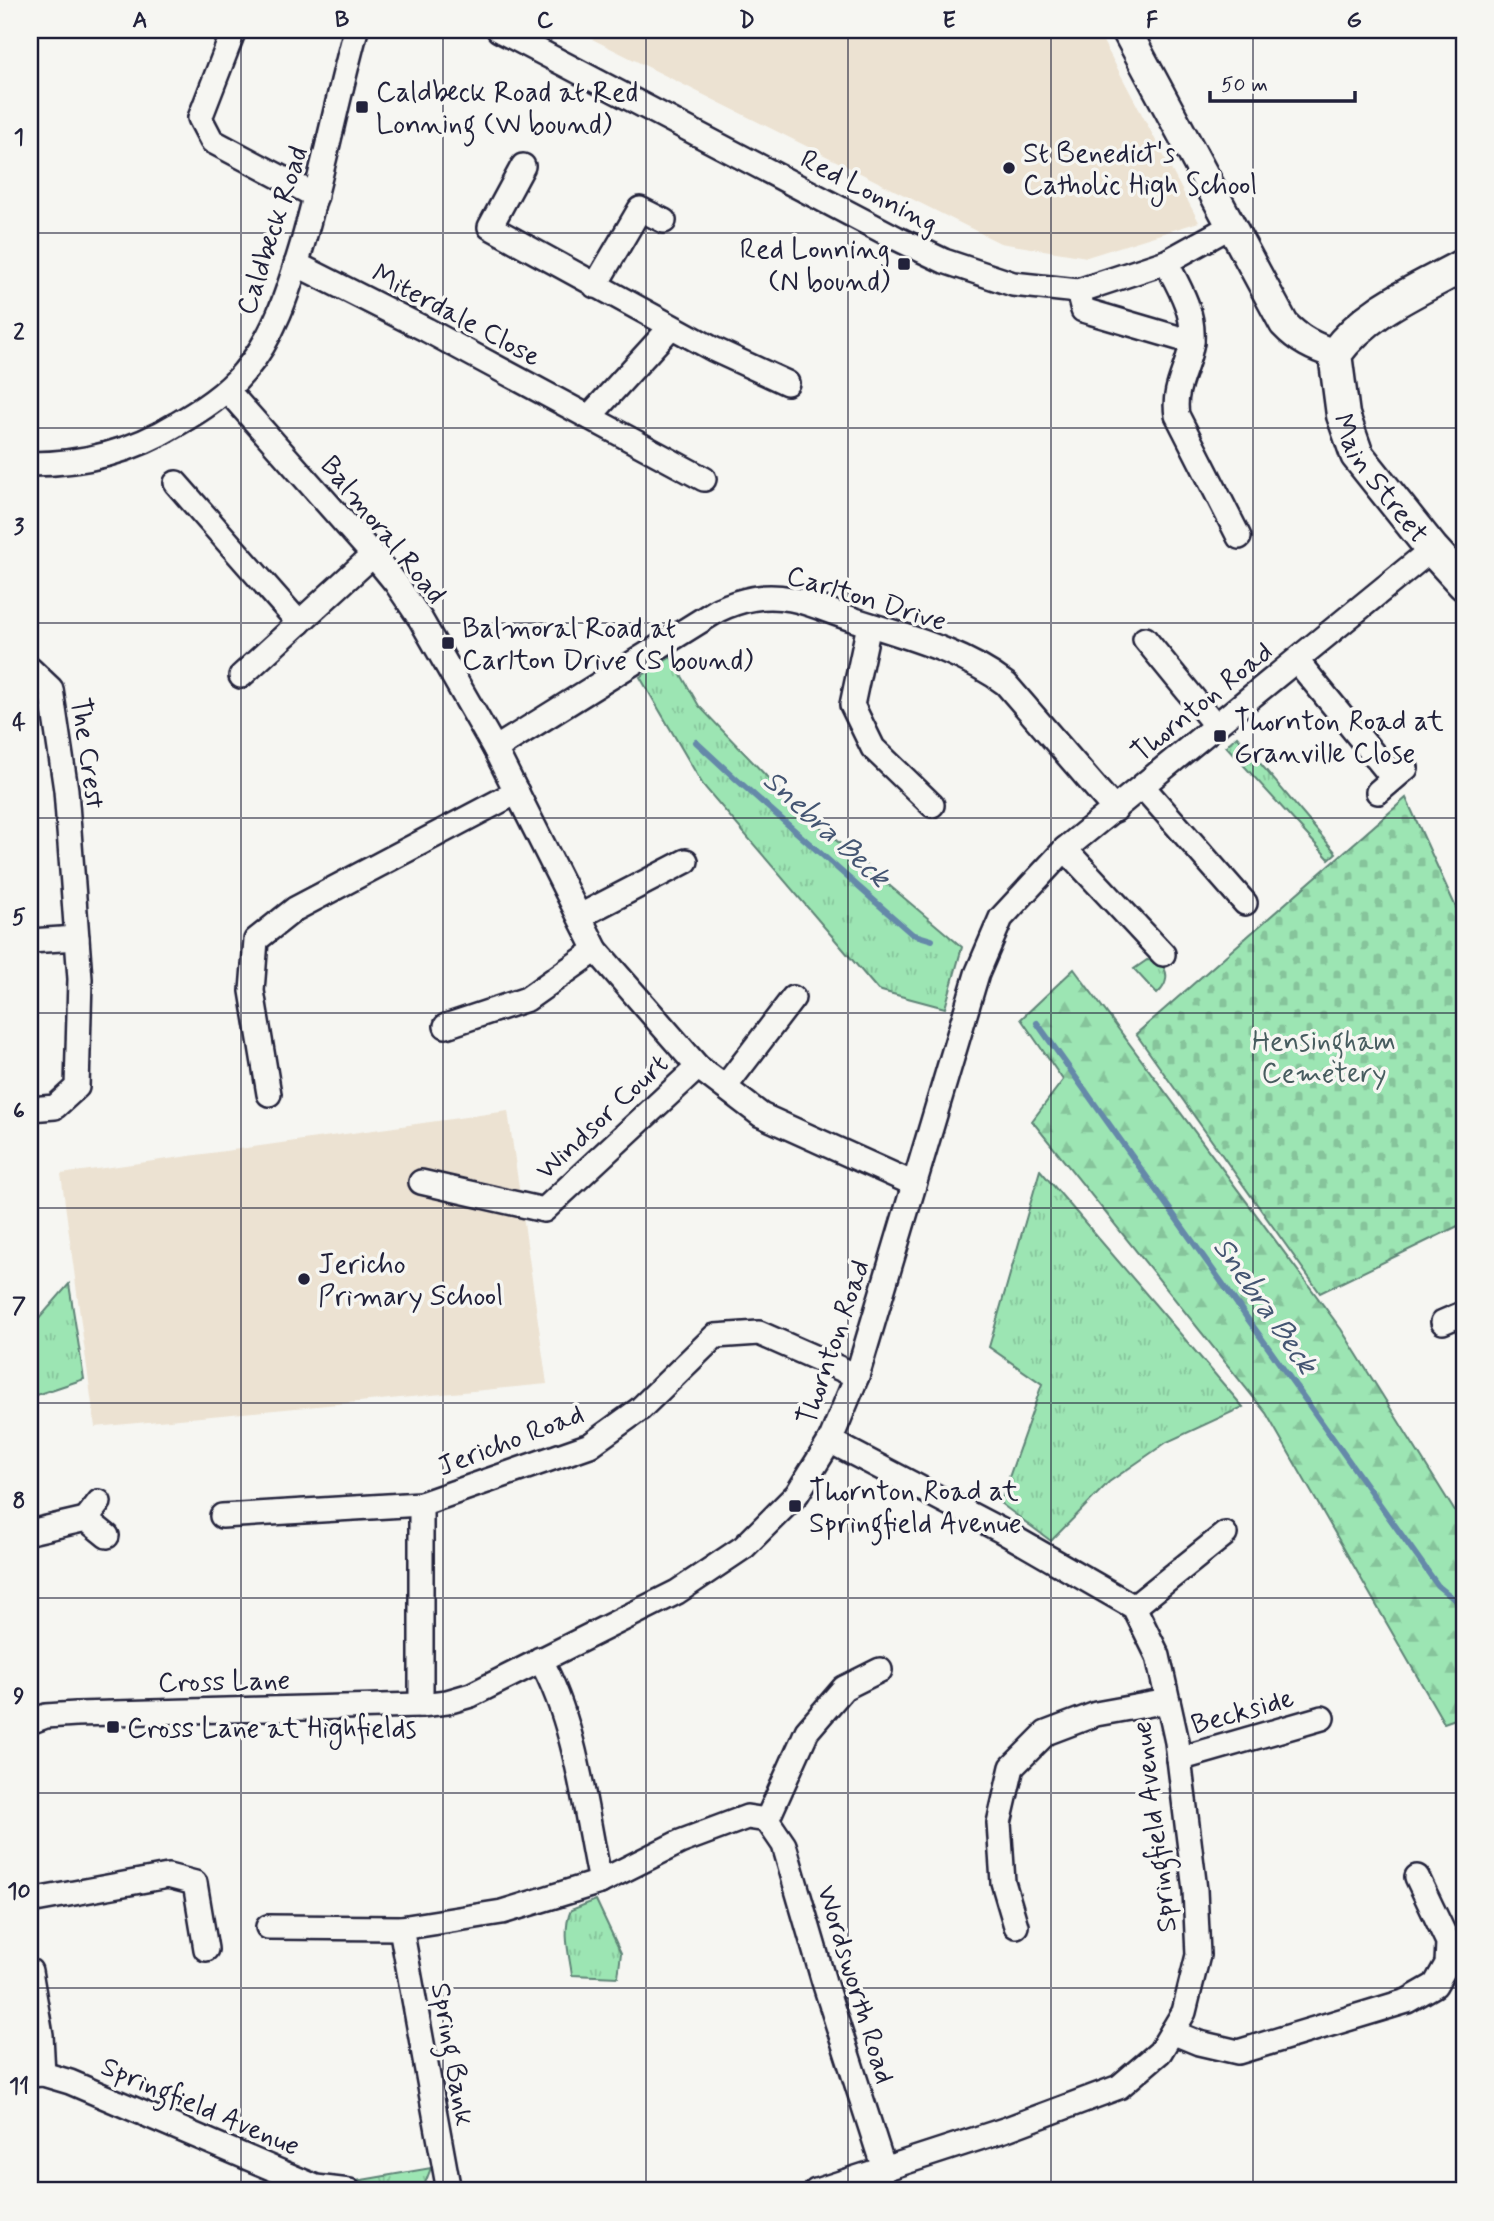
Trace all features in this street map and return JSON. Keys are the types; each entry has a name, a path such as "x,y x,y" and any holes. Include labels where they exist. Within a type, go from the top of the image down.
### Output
{"main road":[{"path":"1335,354 1348,337 1395,300 1464,265"},
{"name":"Main Street","path":"1335,354 1343,415 1357,454 1432,549 1464,584"}],"street":[{"path":"234,30 200,118 212,141 316,196"},
{"name":"Caldbeck Road","path":"30,464 84,461 141,444 186,419 227,390 259,353 272,330 296,264 316,196 356,30"},
{"name":"Red Lonning","path":"499,30 741,158 944,261 1013,285 1078,291 1166,262 1231,226"},
{"path":"1126,30 1284,324 1304,342 1335,354"},
{"path":"523,166 490,227 671,327 787,383"},
{"path":"595,286 640,209 664,221"},
{"path":"1166,262 1186,300 1191,319 1192,342 1175,401 1177,415 1239,537"},
{"name":"Miterdale Close","path":"296,264 705,479"},
{"path":"1078,291 1083,310 1192,342"},
{"path":"589,417 671,327"},
{"name":"Balmoral Road","path":"227,390 373,555 421,620 495,749 596,950 698,1067 761,1115 915,1184"},
{"path":"176,483 299,623"},
{"name":"Thornton Road","path":"421,1705 447,1702 471,1695 677,1592 744,1547 797,1494 830,1441 857,1376 977,974 1001,918 1065,849 1432,549"},
{"path":"241,676 373,555"},
{"name":"Carlton Drive","path":"495,749 740,599 791,599 950,654 994,675 1006,684 1115,810"},
{"path":"869,625 852,705 873,748 932,805"},
{"path":"1145,639 1216,726"},
{"name":"Thornton Road","path":"1297,661 1392,779"},
{"name":"The Crest","path":"30,669 51,689 66,790 80,979 77,1087 55,1107 30,1109"},
{"name":"Thornton Road","path":"1143,787 1245,903"},
{"path":"269,1094 252,991 256,940 295,909 517,792"},
{"path":"1065,849 1151,950"},
{"path":"580,916 686,861"},
{"path":"30,941 78,937"},
{"path":"446,1026 527,999 596,950"},
{"path":"725,1087 793,998"},
{"name":"Windsor Court","path":"421,1182 544,1210 698,1067"},
{"path":"1443,1322 1464,1313"},
{"name":"Jericho Road","path":"222,1516 421,1504 590,1445 640,1409 715,1336 760,1333 857,1376"},
{"path":"830,1441 1002,1531 1134,1607 1225,1534"},
{"path":"421,1504 421,1705"},
{"path":"30,1532 93,1511 107,1536"},
{"name":"Springfield Avenue","path":"816,2191 1004,2130 1119,2087 1160,2052 1184,2012 1198,1955 1195,1889 1179,1759 1158,1656 1134,1607"},
{"path":"540,1659 555,1685 565,1715 600,1882"},
{"path":"268,1927 401,1928 502,1912 600,1882 680,1842 747,1817 767,1820 807,1731 844,1688 880,1670"},
{"path":"1016,1926 1003,1882 999,1823 1012,1767 1046,1733 1097,1714 1168,1701"},
{"name":"Cross Lane","path":"30,1722 46,1716 76,1714 421,1705"},
{"name":"Beckside","path":"1179,1759 1322,1718"},
{"name":"Wordsworth Road","path":"767,1820 784,1845 824,1982 884,2169"},
{"path":"30,1900 168,1876 195,1883 206,1949"},
{"path":"1172,2032 1199,2043 1238,2052 1406,2001 1435,1985 1447,1964 1448,1942 1417,1877"},
{"name":"Spring Bank","path":"401,1928 449,2191"},
{"path":"30,1971 41,2035 36,2074"},
{"name":"Springfield Avenue","path":"36,2074 71,2082 316,2187 349,2191"}],"shaded area":[{"name":"St Benedict's Catholic High School","path":"574,30 1097,30 1199,222 1087,257 1000,243"},
{"name":"Jericho Primary School","path":"508,1111 547,1384 95,1427 61,1174"}],"green space":[{"path":"671,657 699,706 771,781 824,830 962,947 945,1008 878,990 703,785 640,677"},
{"path":"1237,736 1336,853 1329,859 1226,746"},
{"name":"Hensingham Cemetery","path":"1406,798 1464,925 1464,1223 1320,1293 1136,1034"},
{"path":"1147,960 1160,964 1166,973 1165,983 1157,994 1134,969"},
{"path":"1074,969 1341,1329 1464,1526 1464,1716 1444,1723 1266,1413 1032,1121 1063,1080 1021,1019"},
{"path":"1040,1170 1243,1407 1167,1442 1109,1482 1051,1541 1000,1503 1042,1384 989,1347"},
{"path":"69,1284 84,1379 30,1397 30,1329"},
{"path":"596,1900 621,1953 618,1977 572,1975 567,1942 568,1918 571,1910"},
{"path":"431,2168 424,2186 403,2191 356,2181"}],"waterway":[{"name":"Snebra Beck","path":"696,742 912,934 932,940"},
{"name":"Snebra Beck","path":"1037,1023 1438,1586 1464,1607"}],"place":[{"name":"Caldbeck Road at Red Lonning (W bound)","path":"362,107"},
{"name":"St Benedict's Catholic High School","path":"1009,168"},
{"name":"Red Lonning (N bound)","path":"904,264"},
{"name":"Balmoral Road at Carlton Drive (S bound)","path":"448,643"},
{"name":"Thornton Road at Granville Close","path":"1220,736"},
{"name":"Jericho Primary School","path":"304,1279"},
{"name":"Thornton Road at Springfield Avenue","path":"795,1506"},
{"name":"Cross Lane at Highfields","path":"113,1727"}]}
